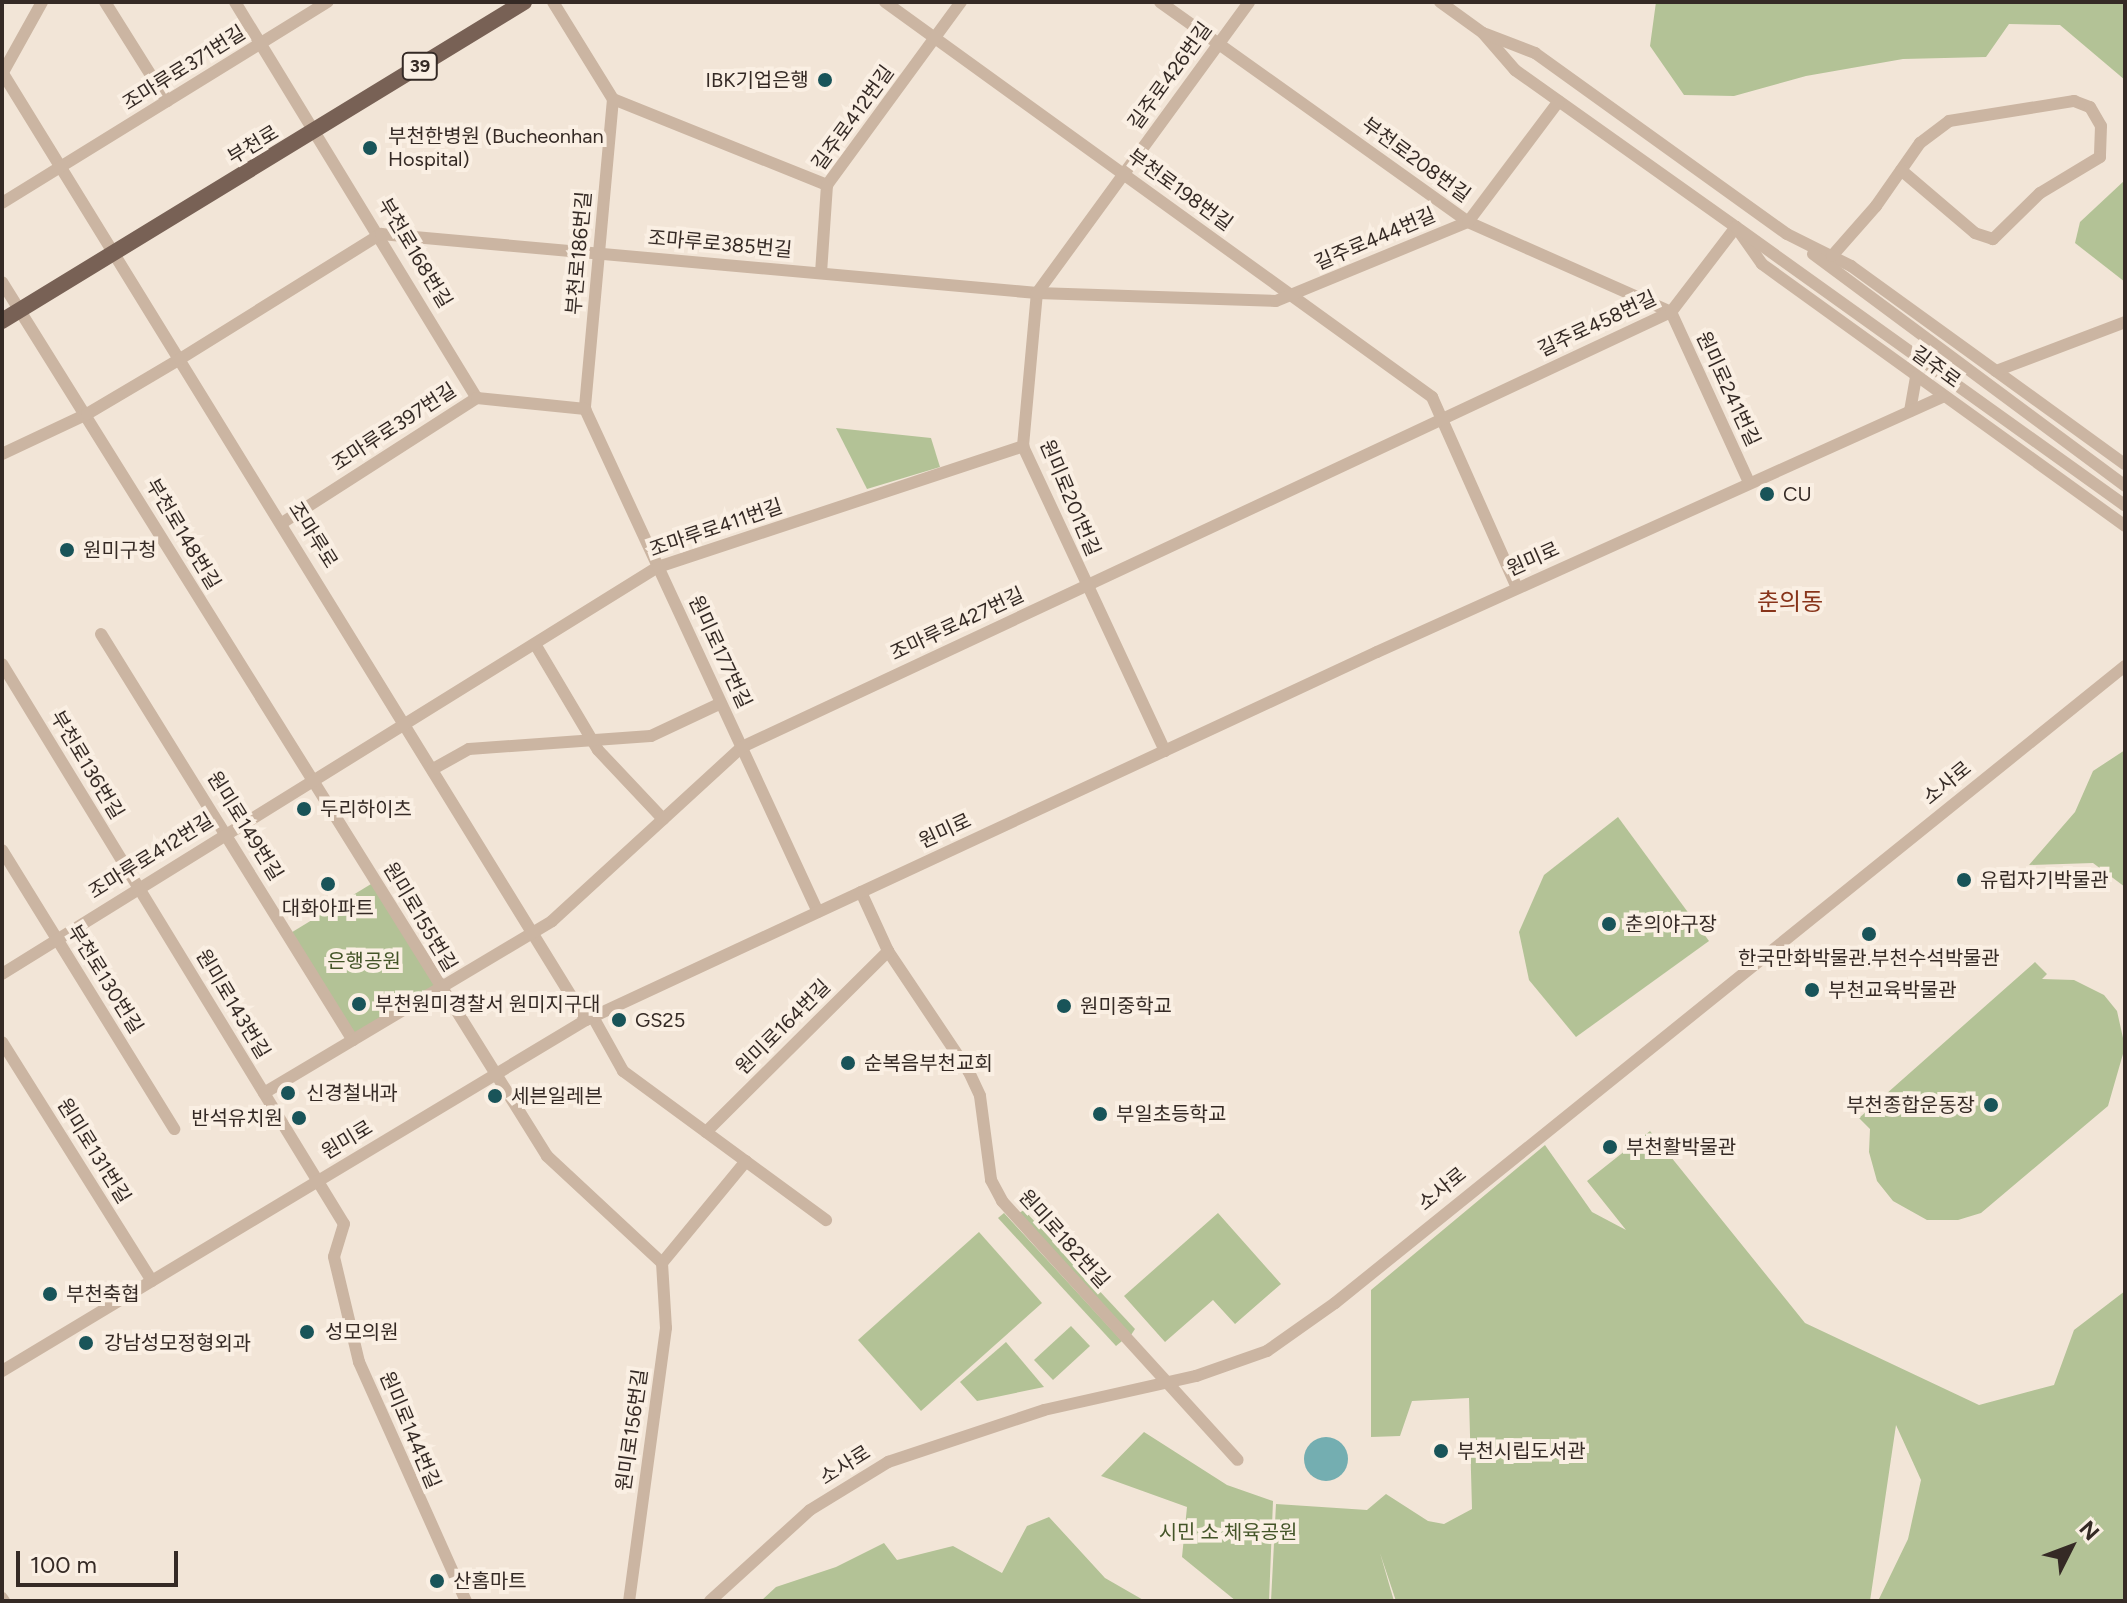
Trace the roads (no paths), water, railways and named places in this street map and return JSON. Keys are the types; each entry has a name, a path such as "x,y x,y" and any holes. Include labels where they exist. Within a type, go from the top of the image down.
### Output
{"main road":[{"name":"부천로","path":"2,321 524,2"}],"street":[{"path":"2,73 42,2"},
{"path":"105,2 167,101"},
{"name":"부천로168번길","path":"235,2 381,234 477,398"},
{"name":"조마루로371번길","path":"2,203 328,2"},
{"path":"553,2 613,99 827,185"},
{"name":"부천로198번길","path":"885,2 1432,397 1517,588"},
{"name":"길주로412번길","path":"821,273 827,185 961,2"},
{"name":"부천로208번길","path":"1160,2 1468,222 1671,312"},
{"name":"길주로426번길","path":"1124,174 1249,2"},
{"name":"길주로","path":"1440,2 1483,33 1515,70 2125,505"},
{"name":"길주로","path":"1483,33 1535,53 1787,234 2125,486"},
{"name":"조마루로","path":"2,73 533,933 590,1019"},
{"path":"1580,116 1575,97 1582,93 1595,97"},
{"name":"부천로186번길","path":"585,409 613,99"},
{"name":"길주로444번길","path":"1291,296 1468,222 1559,101"},
{"path":"1832,256 1933,129 1972,114 2074,101 2090,107 2101,126 2100,157 2040,193 1993,239 1975,233 1901,170"},
{"path":"1037,293 1124,174"},
{"name":"길주로","path":"1736,227 1762,264 1942,397 2125,525"},
{"name":"길주로458번길","path":"1443,418 1671,312 1736,227"},
{"path":"2,454 87,414 381,234"},
{"name":"조마루로385번길","path":"381,234 1037,293 1276,301 1291,296"},
{"name":"길주로","path":"1787,234 1832,256 2125,464"},
{"name":"부천로148번길","path":"2,282 87,414 311,780"},
{"name":"원미로201번길","path":"1037,293 1023,446 1165,751"},
{"name":"원미로241번길","path":"1671,312 1749,482"},
{"path":"1996,371 2125,322"},
{"path":"1910,411 1916,378"},
{"name":"원미로","path":"2,1371 590,1019 1517,588 1942,397"},
{"name":"조마루로397번길","path":"282,523 477,398 585,409"},
{"name":"원미로177번길","path":"585,409 818,912"},
{"name":"조마루로427번길","path":"264,1093 533,933 742,747 1443,418"},
{"name":"조마루로411번길","path":"405,724 658,567 1023,446"},
{"name":"원미로149번길","path":"101,634 353,1040"},
{"path":"535,644 594,742 663,819"},
{"name":"부천로136번길","path":"2,664 139,887"},
{"name":"소사로","path":"710,1601 810,1510 888,1462 1044,1410 1196,1376 1267,1351 1335,1303 2125,666"},
{"path":"433,769 469,749 651,736 721,703"},
{"name":"조마루로412번길","path":"2,974 225,832 405,724"},
{"name":"원미로155번길","path":"311,780 494,1076"},
{"name":"부천로130번길","path":"2,850 174,1129"},
{"name":"원미로143번길","path":"139,887 317,1182"},
{"name":"원미로182번길","path":"861,892 888,951 969,1072 980,1096 991,1180 1002,1201 1238,1460"},
{"name":"원미로164번길","path":"706,1132 888,951"},
{"path":"590,1019 623,1071 826,1220"},
{"name":"원미로131번길","path":"2,1042 152,1281"},
{"path":"494,1076 547,1156 662,1263 746,1161"},
{"name":"원미로144번길","path":"317,1182 344,1224 334,1257 359,1362 466,1601"},
{"name":"원미로156번길","path":"627,1599 666,1328 662,1263"}],"water":[{"path":"1326,1437 1341,1444 1348,1459 1341,1474 1326,1481 1311,1474 1304,1459 1311,1444"}],"place":[{"name":"IBK기업은행","path":"825,80"},
{"name":"부천한병원 (Bucheonhan Hospital)","path":"370,148"},
{"name":"CU","path":"1767,494"},
{"name":"원미구청","path":"67,550"},
{"name":"두리하이츠","path":"304,809"},
{"name":"유럽자기박물관","path":"1964,880"},
{"name":"대화아파트","path":"328,884"},
{"name":"춘의야구장","path":"1609,924"},
{"name":"한국만화박물관.부천수석박물관","path":"1869,934"},
{"name":"부천교육박물관","path":"1812,990"},
{"name":"부천원미경찰서 원미지구대","path":"359,1004"},
{"name":"원미중학교","path":"1064,1006"},
{"name":"GS25","path":"619,1020"},
{"name":"순복음부천교회","path":"848,1063"},
{"name":"신경철내과","path":"288,1093"},
{"name":"세븐일레븐","path":"495,1096"},
{"name":"부천종합운동장","path":"1991,1105"},
{"name":"부일초등학교","path":"1100,1114"},
{"name":"반석유치원","path":"299,1118"},
{"name":"부천활박물관","path":"1610,1147"},
{"name":"부천축협","path":"50,1294"},
{"name":"성모의원","path":"307,1332"},
{"name":"강남성모정형외과","path":"86,1343"},
{"name":"부천시립도서관","path":"1441,1451"},
{"name":"산홈마트","path":"437,1581"}],"district":[{"name":"춘의동","path":"1790,602"}],"park label":[{"name":"은행공원","path":"364,961"},
{"name":"시민 소 체육공원","path":"1228,1532"}]}
